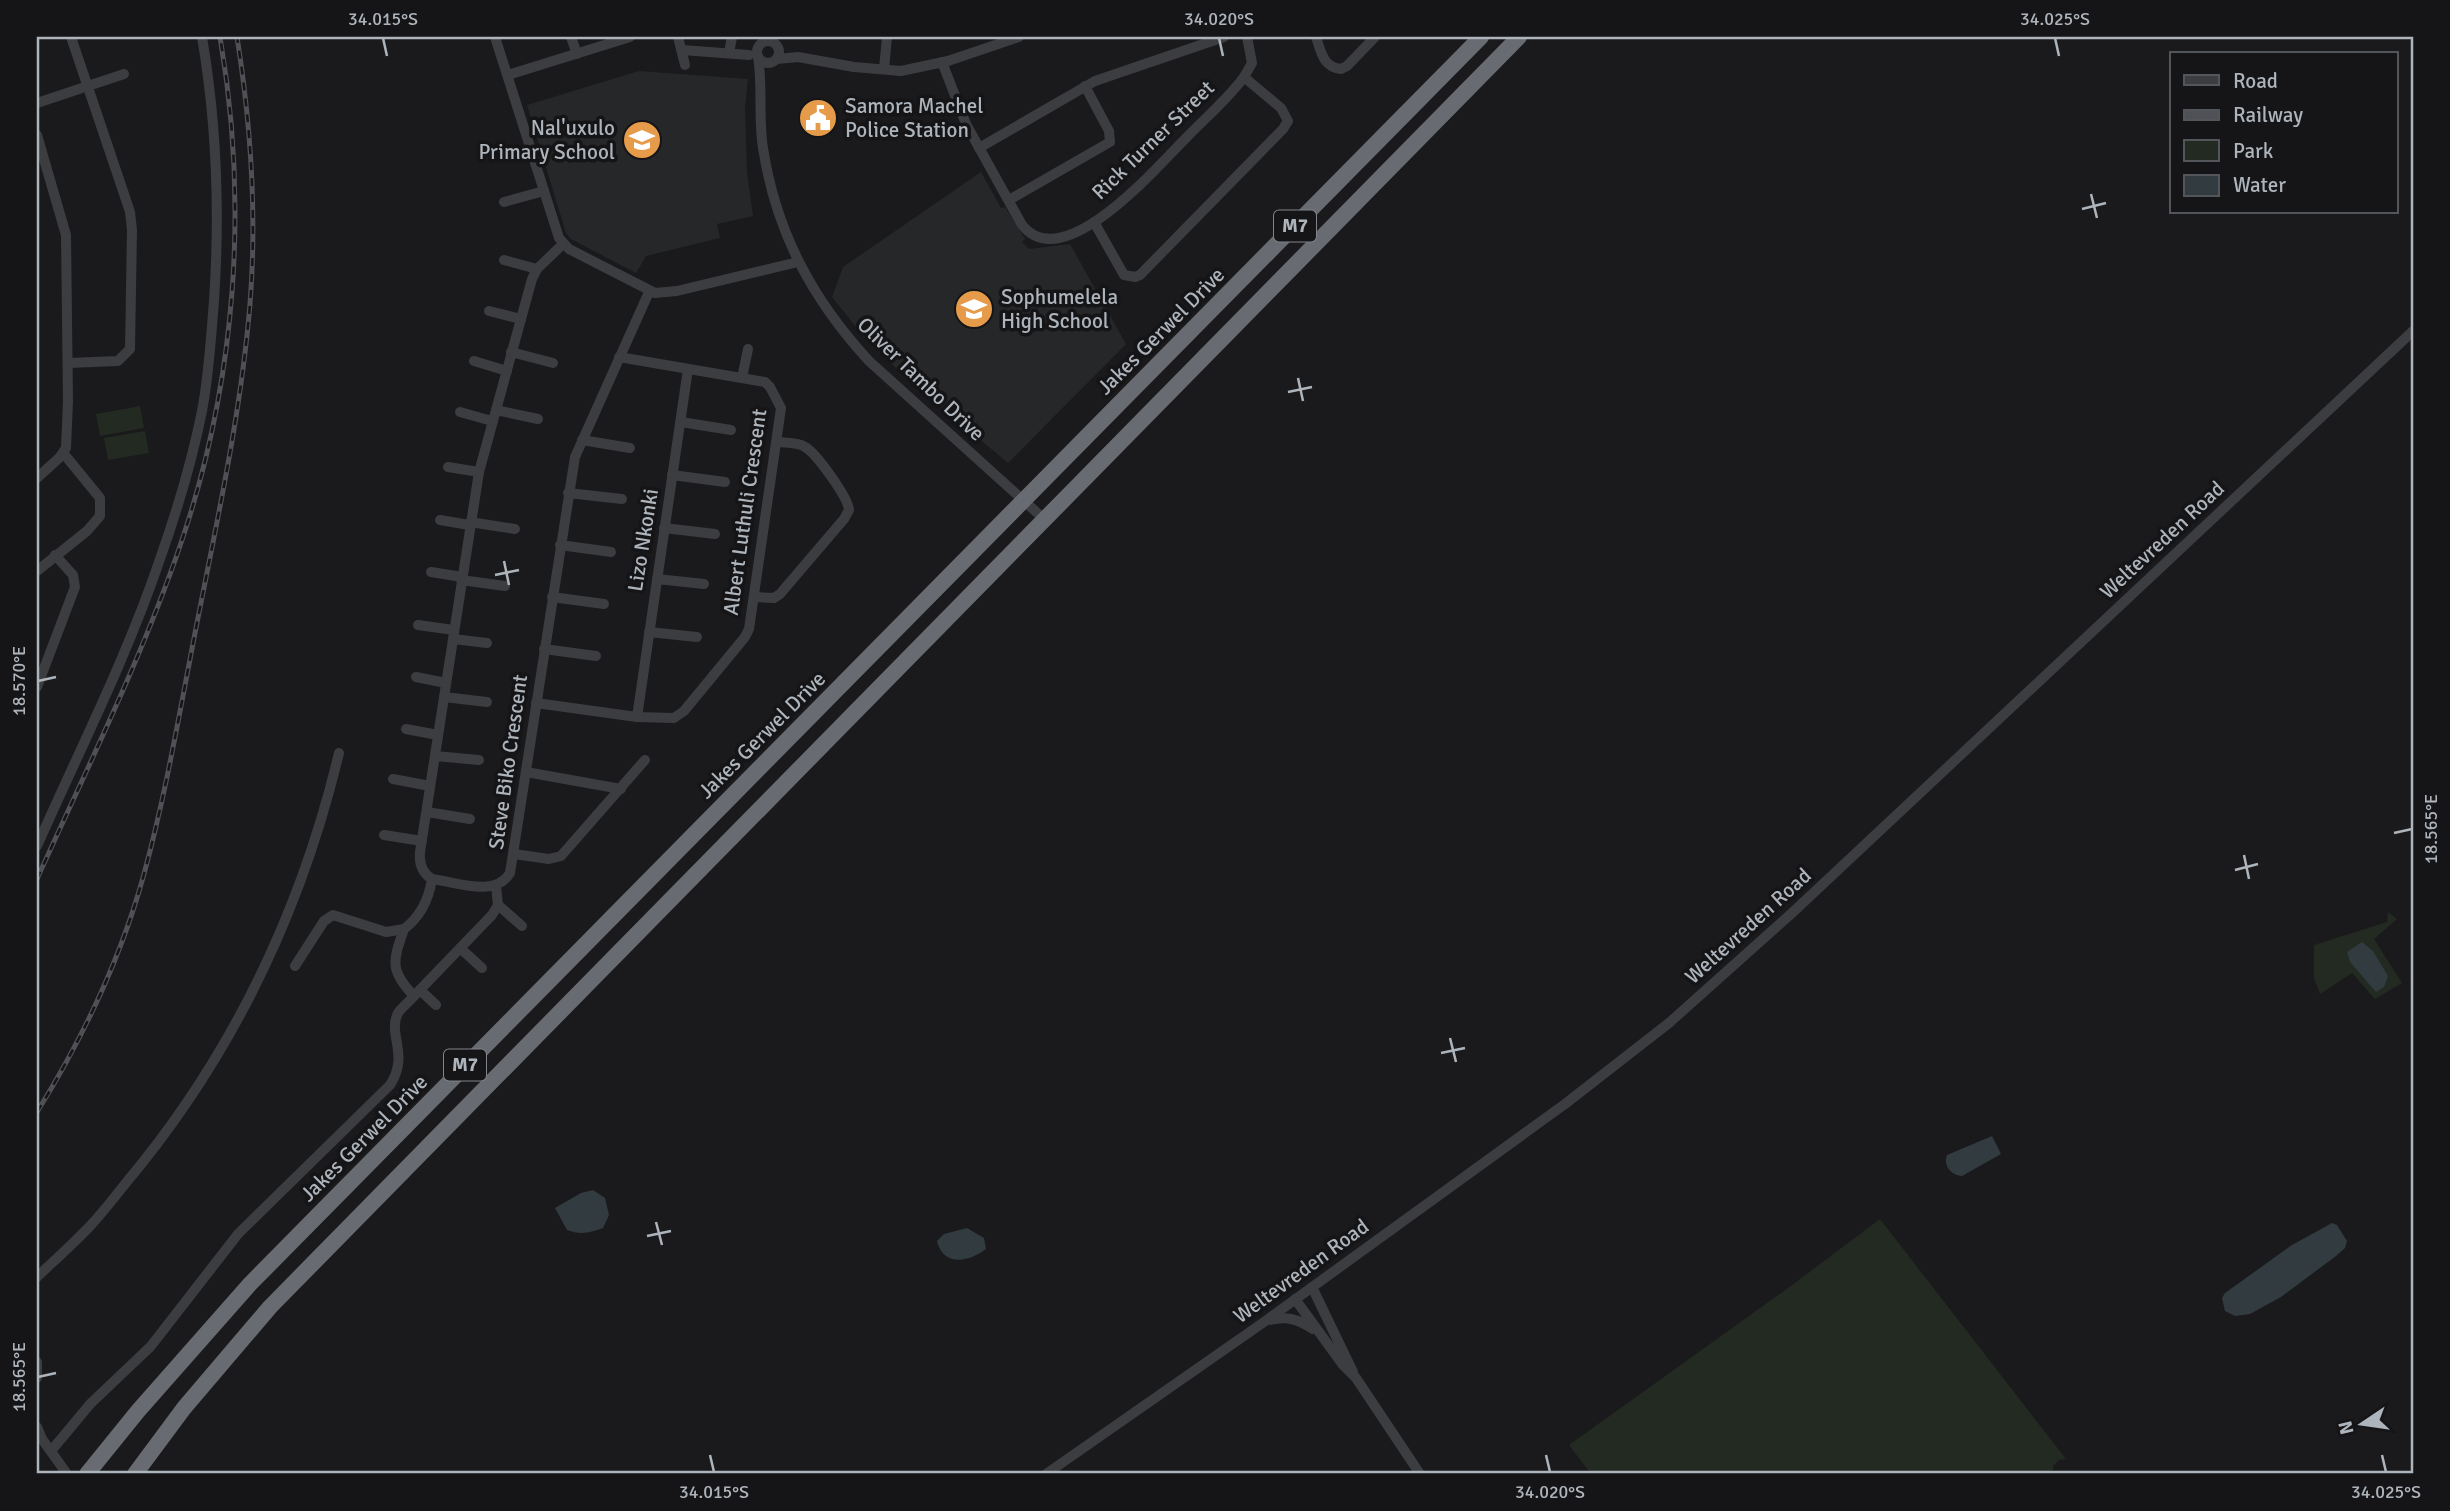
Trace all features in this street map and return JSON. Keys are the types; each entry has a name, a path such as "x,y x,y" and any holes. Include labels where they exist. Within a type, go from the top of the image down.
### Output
{"highway":[{"name":"Jakes Gerwel Drive","path":"88,1474 138,1411 250,1284 1481,37"},
{"name":"M7","path":"135,1474 184,1408 270,1307 1519,37"}],"street":[{"path":"68,363 118,361 127,353 131,344 131,220 71,37"},
{"path":"37,846 134,628 169,533 202,411 211,343 218,239 216,133 202,37"},
{"path":"495,37 562,244 649,292 658,293 677,291 798,262"},
{"path":"571,37 577,54"},
{"path":"508,75 630,37"},
{"path":"678,37 685,65"},
{"path":"729,53 732,37"},
{"path":"884,69 887,37"},
{"path":"682,50 753,56 765,63 798,57 854,67 901,71 942,62 1019,37"},
{"path":"979,148 1108,75 1224,37"},
{"name":"Rick Turner Street","path":"942,62 953,93 979,148 1023,225 1030,235 1037,239 1059,238 1083,229 1111,211 1244,77 1252,63 1247,37"},
{"path":"1316,37 1324,61 1329,66 1341,69 1375,37"},
{"path":"753,56 762,40 768,40 776,42 798,57"},
{"path":"761,86 780,51 776,42"},
{"name":"Oliver Tambo Drive","path":"753,56 761,86 763,146 770,185 798,262 831,317 869,361 1044,519"},
{"path":"37,103 124,74"},
{"path":"1094,222 1124,275 1140,275 1288,121 1280,108 1244,77"},
{"path":"1009,200 1110,142 1109,131 1085,86"},
{"path":"37,135 41,165 66,235 68,363 68,441 64,454 37,478"},
{"path":"504,202 544,191"},
{"path":"51,1451 91,1403 151,1346 238,1234 390,1085 396,1077 399,1058 396,1018 492,915 498,905 496,886 482,887 428,877 421,865 422,841 479,472 532,279 537,269 562,244"},
{"path":"504,260 537,269"},
{"name":"Steve Biko Crescent","path":"496,886 507,879 514,854 575,457 649,292"},
{"path":"489,311 520,319"},
{"name":"Weltevreden Road","path":"1046,1474 1264,1322 1559,1108 1679,1014 1792,913 2413,331"},
{"name":"Albert Luthuli Crescent","path":"742,378 748,349"},
{"path":"511,352 553,362"},
{"name":"Albert Luthuli Crescent","path":"536,702 636,717 670,719 684,711 747,634 778,442 780,403 765,383 619,357"},
{"path":"474,361 507,370"},
{"name":"Lizo Nkonki","path":"636,717 688,369"},
{"path":"496,410 538,419"},
{"path":"460,412 492,421"},
{"path":"681,422 732,430"},
{"path":"582,440 630,448"},
{"path":"754,597 774,598 780,594 849,510 845,495 812,453 805,447 778,442"},
{"path":"37,571 100,516 100,498 64,454"},
{"path":"448,467 479,472"},
{"path":"673,475 724,482"},
{"path":"568,493 622,499"},
{"path":"440,520 515,529"},
{"path":"664,528 715,534"},
{"path":"560,545 611,552"},
{"path":"37,687 75,587 73,575 55,555"},
{"path":"431,572 505,586"},
{"path":"657,579 704,584"},
{"path":"552,597 604,604"},
{"path":"418,625 487,643"},
{"path":"649,632 697,637"},
{"path":"544,649 596,656"},
{"path":"415,677 446,683"},
{"path":"444,697 487,702"},
{"path":"405,729 438,735"},
{"path":"37,1277 92,1224 145,1160 191,1097 235,1025 254,992 292,903 318,832 339,753"},
{"path":"435,756 479,760"},
{"path":"514,854 549,859 561,856 645,760"},
{"path":"526,772 621,789"},
{"path":"393,779 430,786"},
{"path":"427,812 470,818"},
{"path":"384,835 422,841"},
{"path":"432,879 431,889 419,913 404,929 394,960 395,971 405,986 436,1005"},
{"path":"498,905 522,926"},
{"path":"295,966 324,921 333,915 386,932 404,929"},
{"path":"460,948 482,968"},
{"path":"1312,1287 1356,1378 1420,1474"},
{"path":"1295,1299 1343,1365 1356,1378"},
{"path":"1264,1322 1289,1317 1304,1323 1324,1337"},
{"path":"37,1362 37,1378"},
{"path":"37,1427 67,1474"}],"shaded area":[{"name":"Nal'uxulo Primary School","path":"639,71 748,79 745,108 747,172 753,216 717,224 720,238 646,256 636,273 571,239 566,233 527,105"},
{"name":"Sophumelela High School","path":"981,172 1001,208 1005,207 1025,239 1022,242 1029,249 1070,244 1126,344 1008,463 868,342 832,297 843,267"}],"green space":[{"path":"140,406 144,428 100,436 96,414"},
{"path":"145,431 149,453 108,460 104,438"},
{"path":"2388,912 2397,919 2374,939 2402,983 2375,999 2352,973 2320,994 2314,978 2314,945 2387,922"},
{"path":"1880,1219 2066,1459 2059,1460 2053,1470 2038,1474 1591,1474 1569,1445"}],"water":[{"path":"2362,942 2373,951 2388,976 2384,987 2376,992 2350,962 2347,952"},
{"path":"1992,1136 2001,1154 1962,1176 1949,1169 1946,1163 1947,1155"},
{"path":"593,1190 605,1198 609,1215 603,1228 585,1233 567,1230 555,1208 581,1193"},
{"path":"2332,1223 2337,1225 2347,1241 2345,1248 2336,1256 2281,1297 2250,1314 2235,1316 2225,1311 2222,1298 2225,1293 2292,1245"},
{"path":"967,1228 984,1238 986,1249 965,1259 957,1260 945,1255 937,1241 944,1234"}],"railway":[{"path":"37,879 113,712 166,586 200,482 214,419 225,356 235,228 229,100 220,37"},
{"path":"37,1112 99,997 135,905 159,813 228,467 246,345 253,237 249,137 237,37"}],"place":[{"name":"Samora Machel Police Station","path":"818,118"},
{"name":"Nal'uxulo Primary School","path":"642,140"},
{"name":"Sophumelela High School","path":"974,309"}]}
